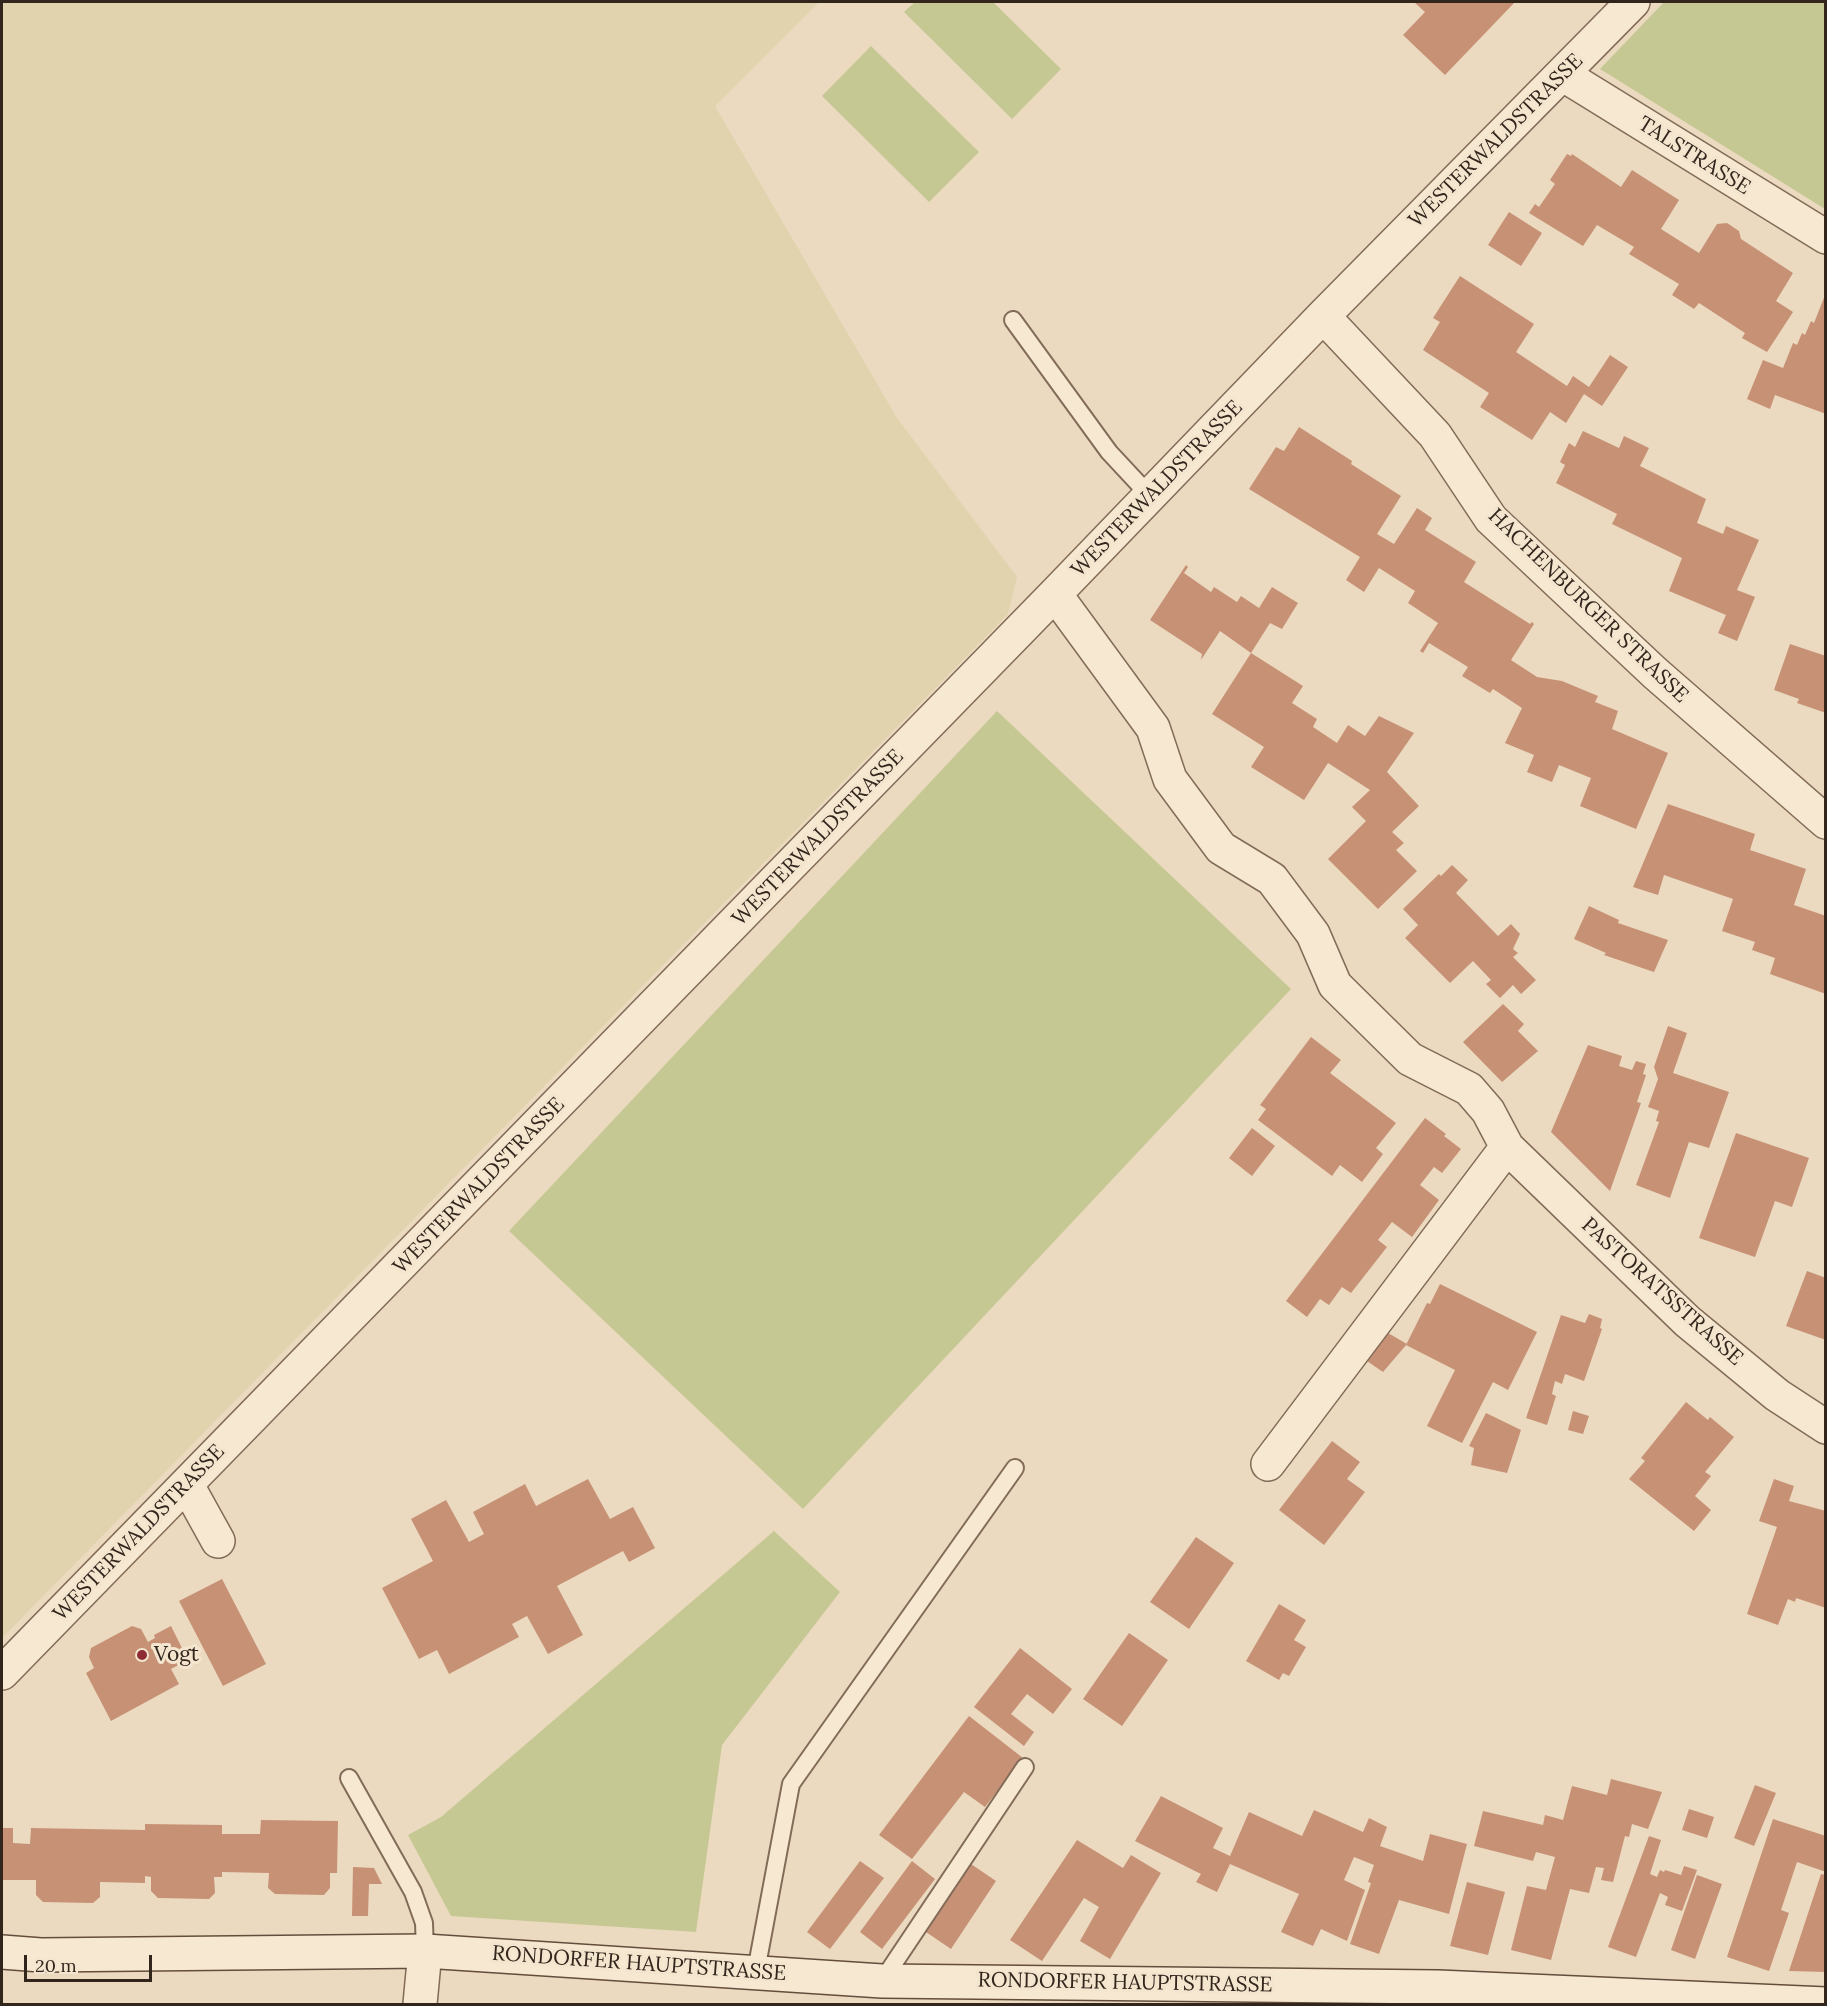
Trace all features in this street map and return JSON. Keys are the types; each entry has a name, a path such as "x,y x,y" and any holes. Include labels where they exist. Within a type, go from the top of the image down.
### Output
{"street":[{"name":"WESTERWALDSTRASSE","path":"2,1673 1055,594 1323,316 1633,2"},
{"name":"TALSTRASSE","path":"1562,74 1826,237"},
{"name":"HACHENBURGER STRASSE","path":"1323,316 1435,435 1491,519 1655,673 1826,822"},
{"name":"PASTORATSSTRASSE","path":"1055,594 1153,728 1170,779 1221,848 1272,879 1313,934 1335,985 1410,1059 1469,1089 1488,1111 1507,1147 1686,1321 1777,1395 1826,1427"},
{"path":"1268,1464 1507,1147"},
{"path":"187,1485 218,1541"},
{"path":"420,2004 425,1951"},
{"name":"RONDORFER HAUPTSTRASSE","path":"2,1952 41,1955 425,1951 882,1981 1438,1987 1826,2004"}],"lane":[{"path":"1013,320 1109,452 1150,496"},
{"path":"756,1971 791,1784 1016,1468"},
{"path":"882,1981 1025,1767"},
{"path":"349,1778 413,1892 424,1923 425,1951"}],"shaded area":[{"path":"2,2 819,2 715,106 897,418 1017,577 1008,614 2,1638"}],"green space":[{"path":"915,2 993,2 1061,69 1012,119 904,12"},
{"path":"1664,2 1825,2 1825,209 1600,69"},
{"path":"871,46 979,152 929,202 822,96"},
{"path":"997,711 1291,989 803,1509 509,1231"},
{"path":"774,1531 840,1592 722,1745 696,1932 451,1916 408,1835 441,1817"}],"building":[{"path":"1414,2 1515,2 1445,75 1403,35 1425,12"},
{"path":"1567,154 1571,156 1572,154 1621,187 1632,170 1679,200 1661,229 1699,253 1717,224 1727,223 1739,231 1741,239 1793,273 1776,301 1793,312 1767,352 1742,338 1745,333 1699,303 1694,309 1672,295 1679,284 1629,254 1634,247 1597,225 1583,246 1529,213 1535,204 1539,207 1555,184 1550,180"},
{"path":"1509,212 1542,233 1521,266 1488,245"},
{"path":"1460,276 1534,324 1516,352 1567,386 1573,376 1589,387 1610,355 1628,367 1602,406 1584,394 1566,423 1550,412 1532,440 1480,407 1489,393 1423,350 1440,322 1433,318"},
{"path":"1825,295 1826,414 1775,395 1770,409 1747,399 1763,360 1783,368 1793,343 1797,345 1802,333 1805,335 1811,321 1814,323"},
{"path":"1299,427 1401,496 1377,534 1394,544 1417,508 1432,518 1425,530 1476,562 1464,582 1530,624 1532,622 1534,624 1511,660 1537,677 1562,681 1598,696 1595,702 1618,711 1612,729 1668,753 1636,829 1580,806 1591,778 1559,765 1552,782 1527,772 1534,755 1505,743 1522,708 1493,689 1490,693 1462,676 1468,667 1429,643 1423,653 1420,651 1438,623 1408,603 1415,591 1379,568 1364,592 1346,580 1360,557 1249,489 1276,447 1284,451"},
{"path":"1583,431 1619,448 1624,436 1649,448 1640,466 1706,499 1697,523 1723,534 1726,526 1759,540 1737,590 1755,597 1737,641 1718,633 1726,615 1669,591 1682,558 1612,524 1617,514 1556,483 1565,465 1560,462 1569,443 1575,447"},
{"path":"1186,565 1188,567 1184,573 1211,592 1214,587 1237,602 1241,596 1259,608 1272,587 1298,603 1282,629 1270,623 1251,653 1220,631 1201,660 1202,654 1150,620"},
{"path":"1790,644 1826,656 1826,713 1797,703 1799,699 1774,690"},
{"path":"1251,653 1303,686 1292,703 1317,719 1313,727 1337,743 1348,725 1365,736 1379,716 1414,733 1387,772 1419,806 1392,832 1404,843 1396,850 1417,871 1378,909 1328,859 1366,821 1352,807 1370,790 1328,763 1304,800 1251,767 1264,747 1212,714"},
{"path":"1668,804 1755,834 1750,850 1806,869 1794,905 1826,916 1826,994 1770,974 1775,958 1752,950 1755,942 1722,931 1733,899 1664,875 1658,895 1633,887"},
{"path":"1452,865 1468,880 1456,893 1498,936 1511,924 1520,934 1513,949 1518,953 1513,957 1536,980 1521,994 1513,985 1500,998 1486,984 1491,980 1473,961 1450,983 1405,938 1418,925 1403,909 1439,874 1441,876"},
{"path":"1589,906 1619,920 1618,923 1668,940 1654,972 1604,955 1606,953 1574,939"},
{"path":"1503,1004 1524,1024 1518,1031 1538,1051 1502,1082 1463,1042"},
{"path":"1668,1026 1687,1033 1673,1073 1729,1092 1709,1148 1689,1142 1670,1198 1636,1185 1659,1122 1656,1121 1659,1111 1648,1107 1658,1079 1654,1067"},
{"path":"1311,1037 1341,1060 1330,1073 1396,1123 1376,1148 1383,1154 1362,1182 1340,1165 1332,1176 1258,1120 1266,1109 1260,1105"},
{"path":"1588,1045 1622,1056 1619,1066 1632,1070 1636,1061 1646,1064 1643,1074 1646,1075 1637,1102 1641,1103 1610,1191 1551,1132"},
{"path":"1425,1118 1461,1149 1442,1173 1434,1167 1420,1185 1439,1200 1412,1237 1392,1222 1378,1240 1387,1247 1351,1293 1342,1287 1329,1305 1320,1299 1307,1317 1286,1301"},
{"path":"1252,1128 1275,1146 1252,1176 1229,1158"},
{"path":"1736,1133 1809,1158 1792,1207 1775,1201 1755,1257 1699,1238"},
{"path":"1807,1271 1826,1278 1826,1340 1786,1326"},
{"path":"1440,1284 1537,1332 1508,1390 1493,1382 1462,1443 1427,1426 1455,1370 1406,1345 1427,1303 1430,1304"},
{"path":"1589,1314 1602,1319 1600,1328 1602,1329 1584,1381 1565,1374 1562,1384 1555,1381 1552,1394 1556,1396 1547,1425 1526,1418 1561,1315 1585,1323"},
{"path":"1388,1333 1407,1344 1383,1372 1367,1361"},
{"path":"1686,1402 1708,1420 1710,1417 1734,1437 1705,1472 1711,1476 1695,1496 1711,1510 1694,1531 1629,1479 1645,1461 1641,1458"},
{"path":"1573,1411 1589,1416 1583,1434 1568,1430"},
{"path":"1486,1413 1521,1430 1507,1473 1471,1465 1474,1448 1469,1446"},
{"path":"1332,1441 1360,1462 1347,1479 1365,1492 1324,1545 1279,1510"},
{"path":"588,1479 610,1519 633,1507 655,1548 629,1562 623,1551 557,1586 583,1635 548,1654 527,1616 512,1624 519,1637 449,1674 437,1650 419,1659 382,1588 433,1561 411,1519 446,1500 469,1542 484,1534 473,1512 525,1484 536,1506"},
{"path":"1774,1479 1794,1486 1789,1501 1826,1511 1826,1608 1796,1598 1795,1602 1788,1599 1778,1625 1747,1614 1777,1527 1759,1521"},
{"path":"1196,1537 1234,1563 1189,1629 1150,1602"},
{"path":"222,1579 266,1664 223,1686 179,1601"},
{"path":"1279,1604 1306,1620 1294,1640 1306,1647 1289,1676 1283,1673 1279,1680 1246,1661"},
{"path":"132,1626 141,1629 148,1642 155,1638 154,1635 171,1626 188,1660 171,1669 179,1684 111,1721 86,1673 94,1668 89,1657 91,1648"},
{"path":"1129,1633 1168,1660 1122,1726 1083,1699"},
{"path":"1020,1648 1072,1689 1053,1714 1027,1694 1011,1714 1034,1732 1024,1746 974,1707"},
{"path":"969,1716 1023,1758 985,1807 964,1792 912,1859 879,1835"},
{"path":"1611,1779 1662,1792 1648,1829 1632,1824 1629,1837 1625,1836 1613,1882 1601,1880 1604,1868 1596,1867 1589,1893 1570,1889 1551,1960 1511,1950 1527,1886 1546,1890 1555,1857 1536,1852 1533,1861 1474,1846 1483,1811 1543,1825 1545,1815 1563,1820 1572,1786 1607,1795"},
{"path":"1755,1785 1776,1793 1754,1846 1734,1838"},
{"path":"1161,1796 1223,1828 1213,1848 1230,1856 1249,1812 1302,1836 1314,1810 1363,1832 1369,1818 1387,1827 1380,1846 1423,1861 1430,1834 1467,1844 1449,1914 1399,1900 1379,1954 1350,1944 1371,1883 1368,1882 1374,1865 1354,1857 1344,1880 1365,1890 1347,1941 1321,1929 1313,1946 1281,1932 1299,1894 1230,1864 1217,1892 1196,1882 1201,1874 1135,1841"},
{"path":"1689,1809 1714,1817 1707,1838 1682,1830"},
{"path":"1773,1819 1826,1836 1826,1872 1797,1862 1781,1910 1789,1913 1769,1971 1727,1957"},
{"path":"261,1820 338,1821 337,1873 330,1873 330,1888 324,1895 275,1894 268,1888 269,1873 222,1872 222,1877 214,1877 215,1893 209,1899 158,1898 151,1891 151,1877 145,1876 145,1883 100,1882 100,1897 93,1903 43,1902 36,1895 36,1880 2,1880 2,1828 13,1828 13,1843 30,1844 31,1828 145,1830 145,1824 222,1825 222,1834 260,1834"},
{"path":"1649,1836 1661,1840 1650,1874 1657,1877 1660,1870 1664,1872 1665,1870 1681,1875 1684,1866 1697,1870 1682,1911 1665,1905 1668,1897 1660,1893 1636,1957 1608,1947"},
{"path":"1077,1840 1123,1868 1131,1855 1161,1873 1110,1959 1080,1941 1099,1907 1084,1898 1042,1961 1010,1940"},
{"path":"860,1861 884,1878 830,1949 807,1932"},
{"path":"912,1861 935,1879 882,1949 860,1932"},
{"path":"971,1864 996,1881 951,1949 926,1932"},
{"path":"353,1867 374,1868 382,1884 369,1884 368,1916 352,1916"},
{"path":"1821,1874 1826,1875 1826,1972 1789,1971"},
{"path":"1697,1875 1722,1884 1695,1959 1671,1950"},
{"path":"1467,1882 1505,1892 1488,1955 1450,1946"}],"place":[{"name":"Vogt","path":"142,1655"}]}
